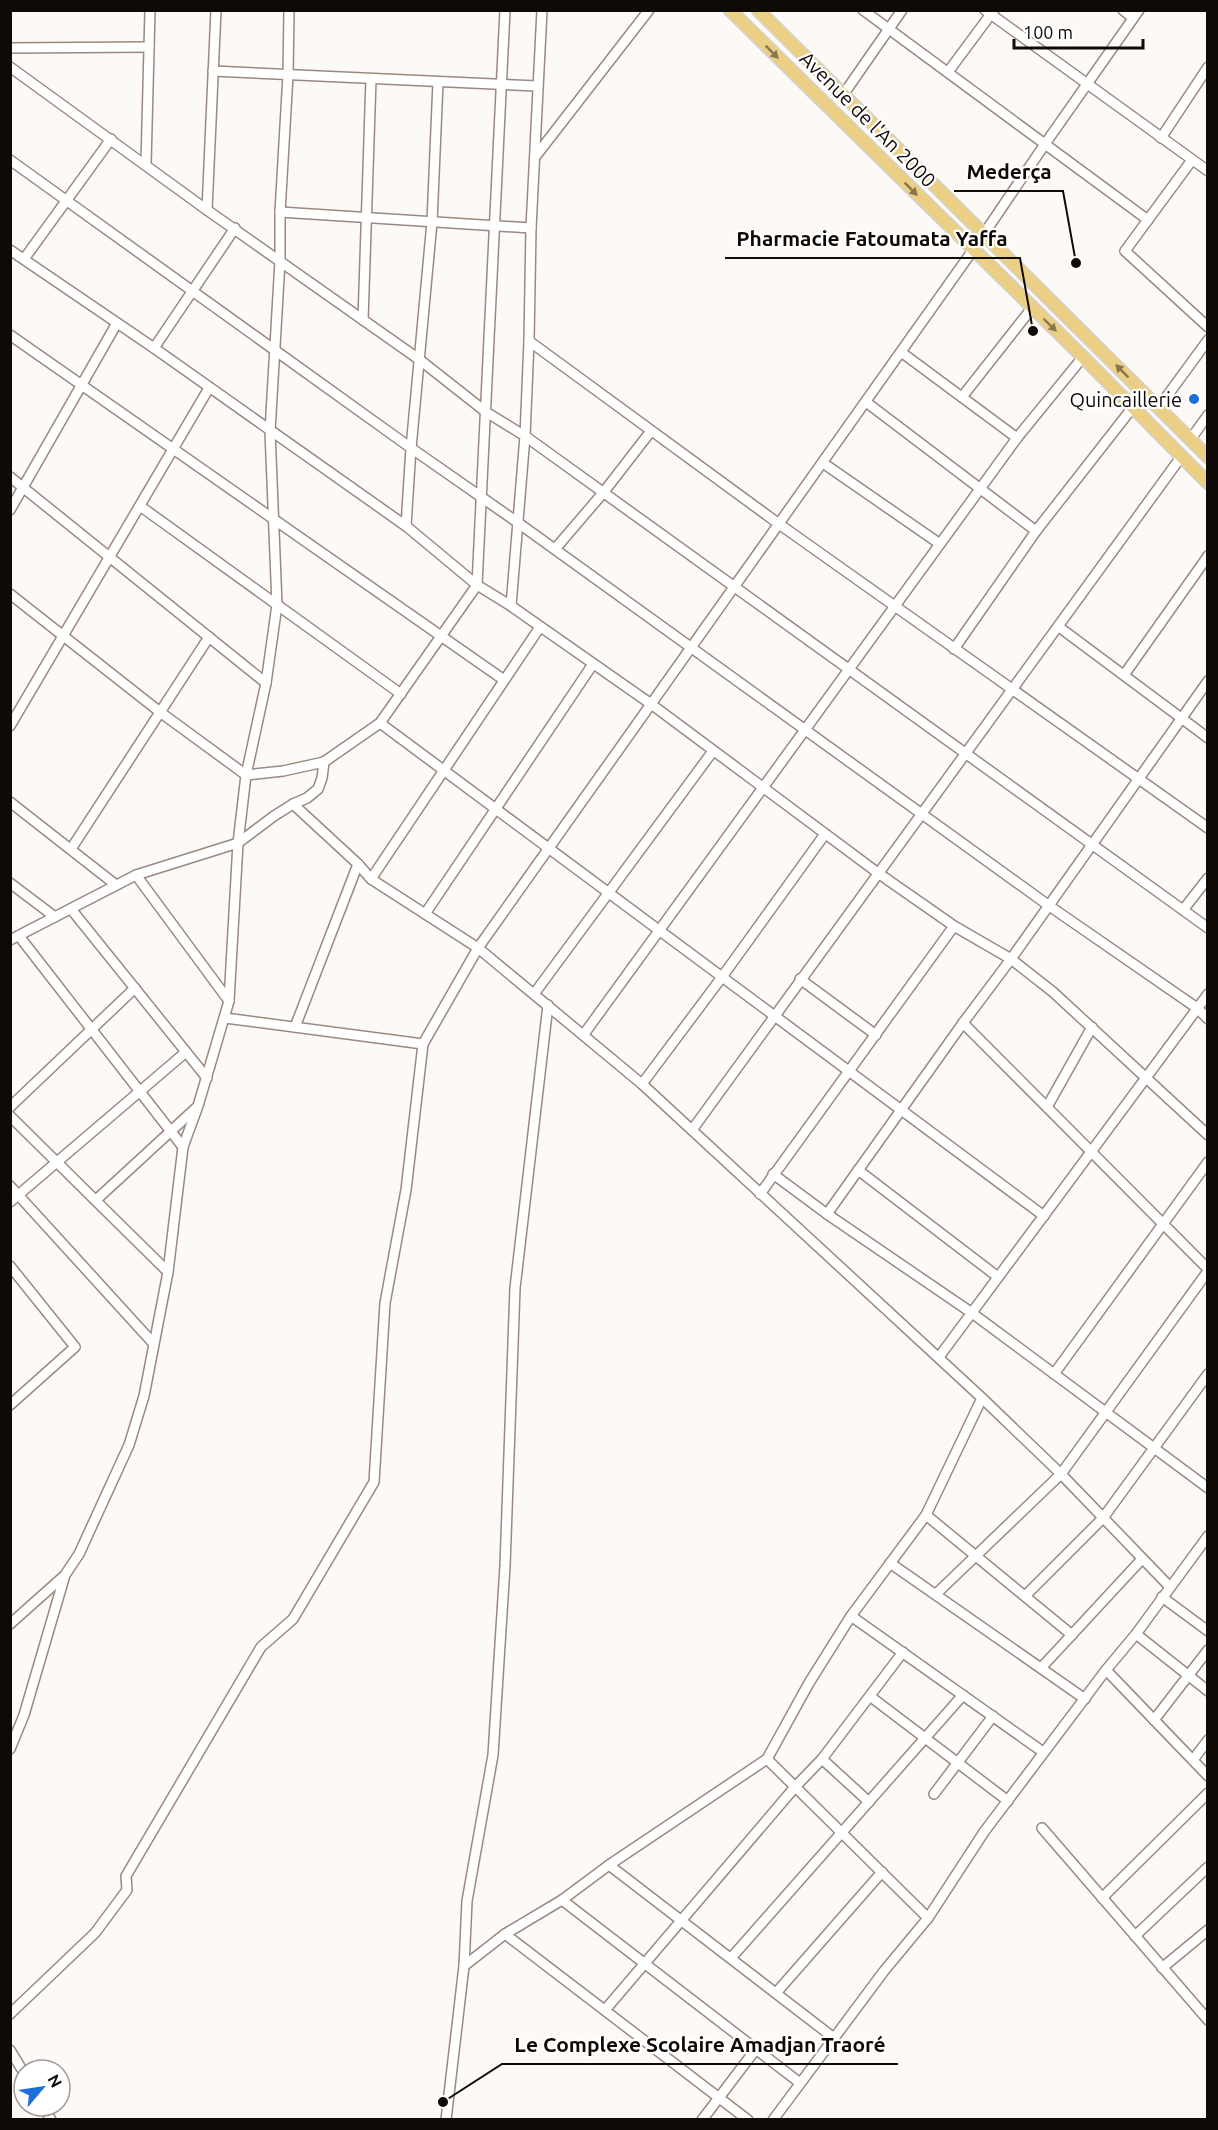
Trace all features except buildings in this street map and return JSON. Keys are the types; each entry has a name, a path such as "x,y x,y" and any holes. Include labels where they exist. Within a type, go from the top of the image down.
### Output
{"main road":[{"name":"Avenue de l'An 2000","path":"730,10 1208,483"},
{"name":"Avenue de l'An 2000","path":"758,10 1208,457"}],"street":[{"path":"146,164 150,10"},
{"path":"207,210 216,10"},
{"path":"10,1624 65,1575 79,1554 129,1445 144,1396 168,1272 183,1147 207,1078 229,1001 238,843 246,775 266,683 277,605 270,431 276,350 289,10"},
{"path":"10,594 160,712 246,775 283,771 324,762 380,723 477,585 505,10"},
{"path":"511,606 525,436 531,228 542,10"},
{"path":"535,157 649,10"},
{"path":"863,10 1148,220"},
{"path":"843,95 902,10"},
{"path":"10,2013 95,1933 127,1890 126,1876 261,1647 293,1620 374,1482 385,1304 406,1190 423,1044 478,948 866,402 1136,14 1123,10"},
{"path":"948,72 990,12 1208,171"},
{"path":"10,48 149,47"},
{"path":"10,67 207,210 420,360 486,412 525,436 1208,928"},
{"path":"213,71 537,86"},
{"path":"1161,138 1206,72"},
{"path":"363,320 371,79"},
{"path":"406,526 432,222 438,82"},
{"path":"24,259 111,139"},
{"path":"10,160 1208,1018"},
{"path":"1192,160 1125,251 1208,327"},
{"path":"280,212 531,228"},
{"path":"154,348 235,228"},
{"path":"10,250 154,348 406,526 477,585 511,606 651,704 878,873 954,926 1011,959 1053,992 1208,1135"},
{"path":"962,397 1032,308"},
{"path":"10,510 117,323"},
{"path":"10,335 504,680"},
{"path":"1159,407 1208,340"},
{"path":"529,341 779,524 1208,828"},
{"path":"901,352 1017,438"},
{"path":"584,1035 1017,438 1083,357"},
{"path":"10,726 209,388"},
{"path":"866,402 1036,531"},
{"path":"954,649 1036,531 1133,407"},
{"path":"1190,440 1208,415"},
{"path":"555,549 603,493 651,431"},
{"path":"692,1130 1181,457"},
{"path":"823,463 940,544"},
{"path":"10,477 266,683"},
{"path":"140,506 401,694"},
{"path":"1124,675 1208,556"},
{"path":"371,879 540,627"},
{"path":"1059,627 1208,738"},
{"path":"70,849 209,637"},
{"path":"425,914 593,664"},
{"path":"827,1214 1208,681"},
{"path":"380,723 1044,1216"},
{"path":"534,994 713,751"},
{"path":"183,1147 92,1030 15,938 136,875 238,843 318,789 324,762"},
{"path":"10,802 116,885"},
{"path":"293,804 358,864 371,879 478,948 642,1084 939,1357 1061,1474 1170,1587"},
{"path":"642,1084 825,834"},
{"path":"295,1027 358,864"},
{"path":"136,875 229,1001"},
{"path":"1183,910 1208,878"},
{"path":"10,883 55,917"},
{"path":"70,909 207,1078"},
{"path":"760,1194 954,926"},
{"path":"800,979 876,1035"},
{"path":"10,1107 135,988"},
{"path":"939,1357 1208,994"},
{"path":"446,2120 464,1966 467,1901 493,1755 505,1566 515,1288 548,1005"},
{"path":"225,1018 423,1044"},
{"path":"936,1594 1061,1474 1208,1270 963,1023"},
{"path":"1047,1107 1092,1027"},
{"path":"14,1198 186,1052"},
{"path":"96,1200 198,1106"},
{"path":"10,1116 168,1272"},
{"path":"1054,1374 1208,1162"},
{"path":"858,1170 998,1277"},
{"path":"773,1174 827,1214 972,1313 1208,1488"},
{"path":"10,1186 14,1198 153,1343"},
{"path":"10,1405 75,1347 12,1270"},
{"path":"1025,1596 1103,1518 1208,1374"},
{"path":"464,1966 505,1934 562,1900 609,1865 766,1759 809,1683 851,1616 926,1515 982,1398"},
{"path":"926,1515 1071,1635"},
{"path":"773,2120 884,1971 928,1918 984,1832 1208,1536"},
{"path":"1041,1668 1142,1559"},
{"path":"890,1563 1085,1699"},
{"path":"10,1749 24,1716 65,1575"},
{"path":"1162,1598 1208,1630"},
{"path":"851,1616 1043,1752"},
{"path":"1136,1634 1208,1691"},
{"path":"1154,1720 1208,1650"},
{"path":"605,2010 795,1787 822,1759 903,1653"},
{"path":"1106,1670 1208,1776"},
{"path":"730,1958 963,1695"},
{"path":"871,1697 1008,1801"},
{"path":"934,1794 993,1716"},
{"path":"1193,1760 1208,1740"},
{"path":"766,1759 928,1918"},
{"path":"822,1759 870,1802"},
{"path":"1102,1898 1208,1793"},
{"path":"1042,1828 1208,2020"},
{"path":"609,1865 834,2038"},
{"path":"1134,1935 1208,1867"},
{"path":"776,1993 882,1872"},
{"path":"562,1900 800,2083"},
{"path":"1162,1968 1208,1930"},
{"path":"505,1934 748,2120"},
{"path":"702,2120 756,2049"}],"place":[{"name":"Mederça","path":"1076,263"},
{"name":"Pharmacie Fatoumata Yaffa","path":"1033,331"},
{"name":"Quincaillerie","path":"1194,399"},
{"name":"Le Complexe Scolaire Amadjan Traoré","path":"443,2102"}]}
